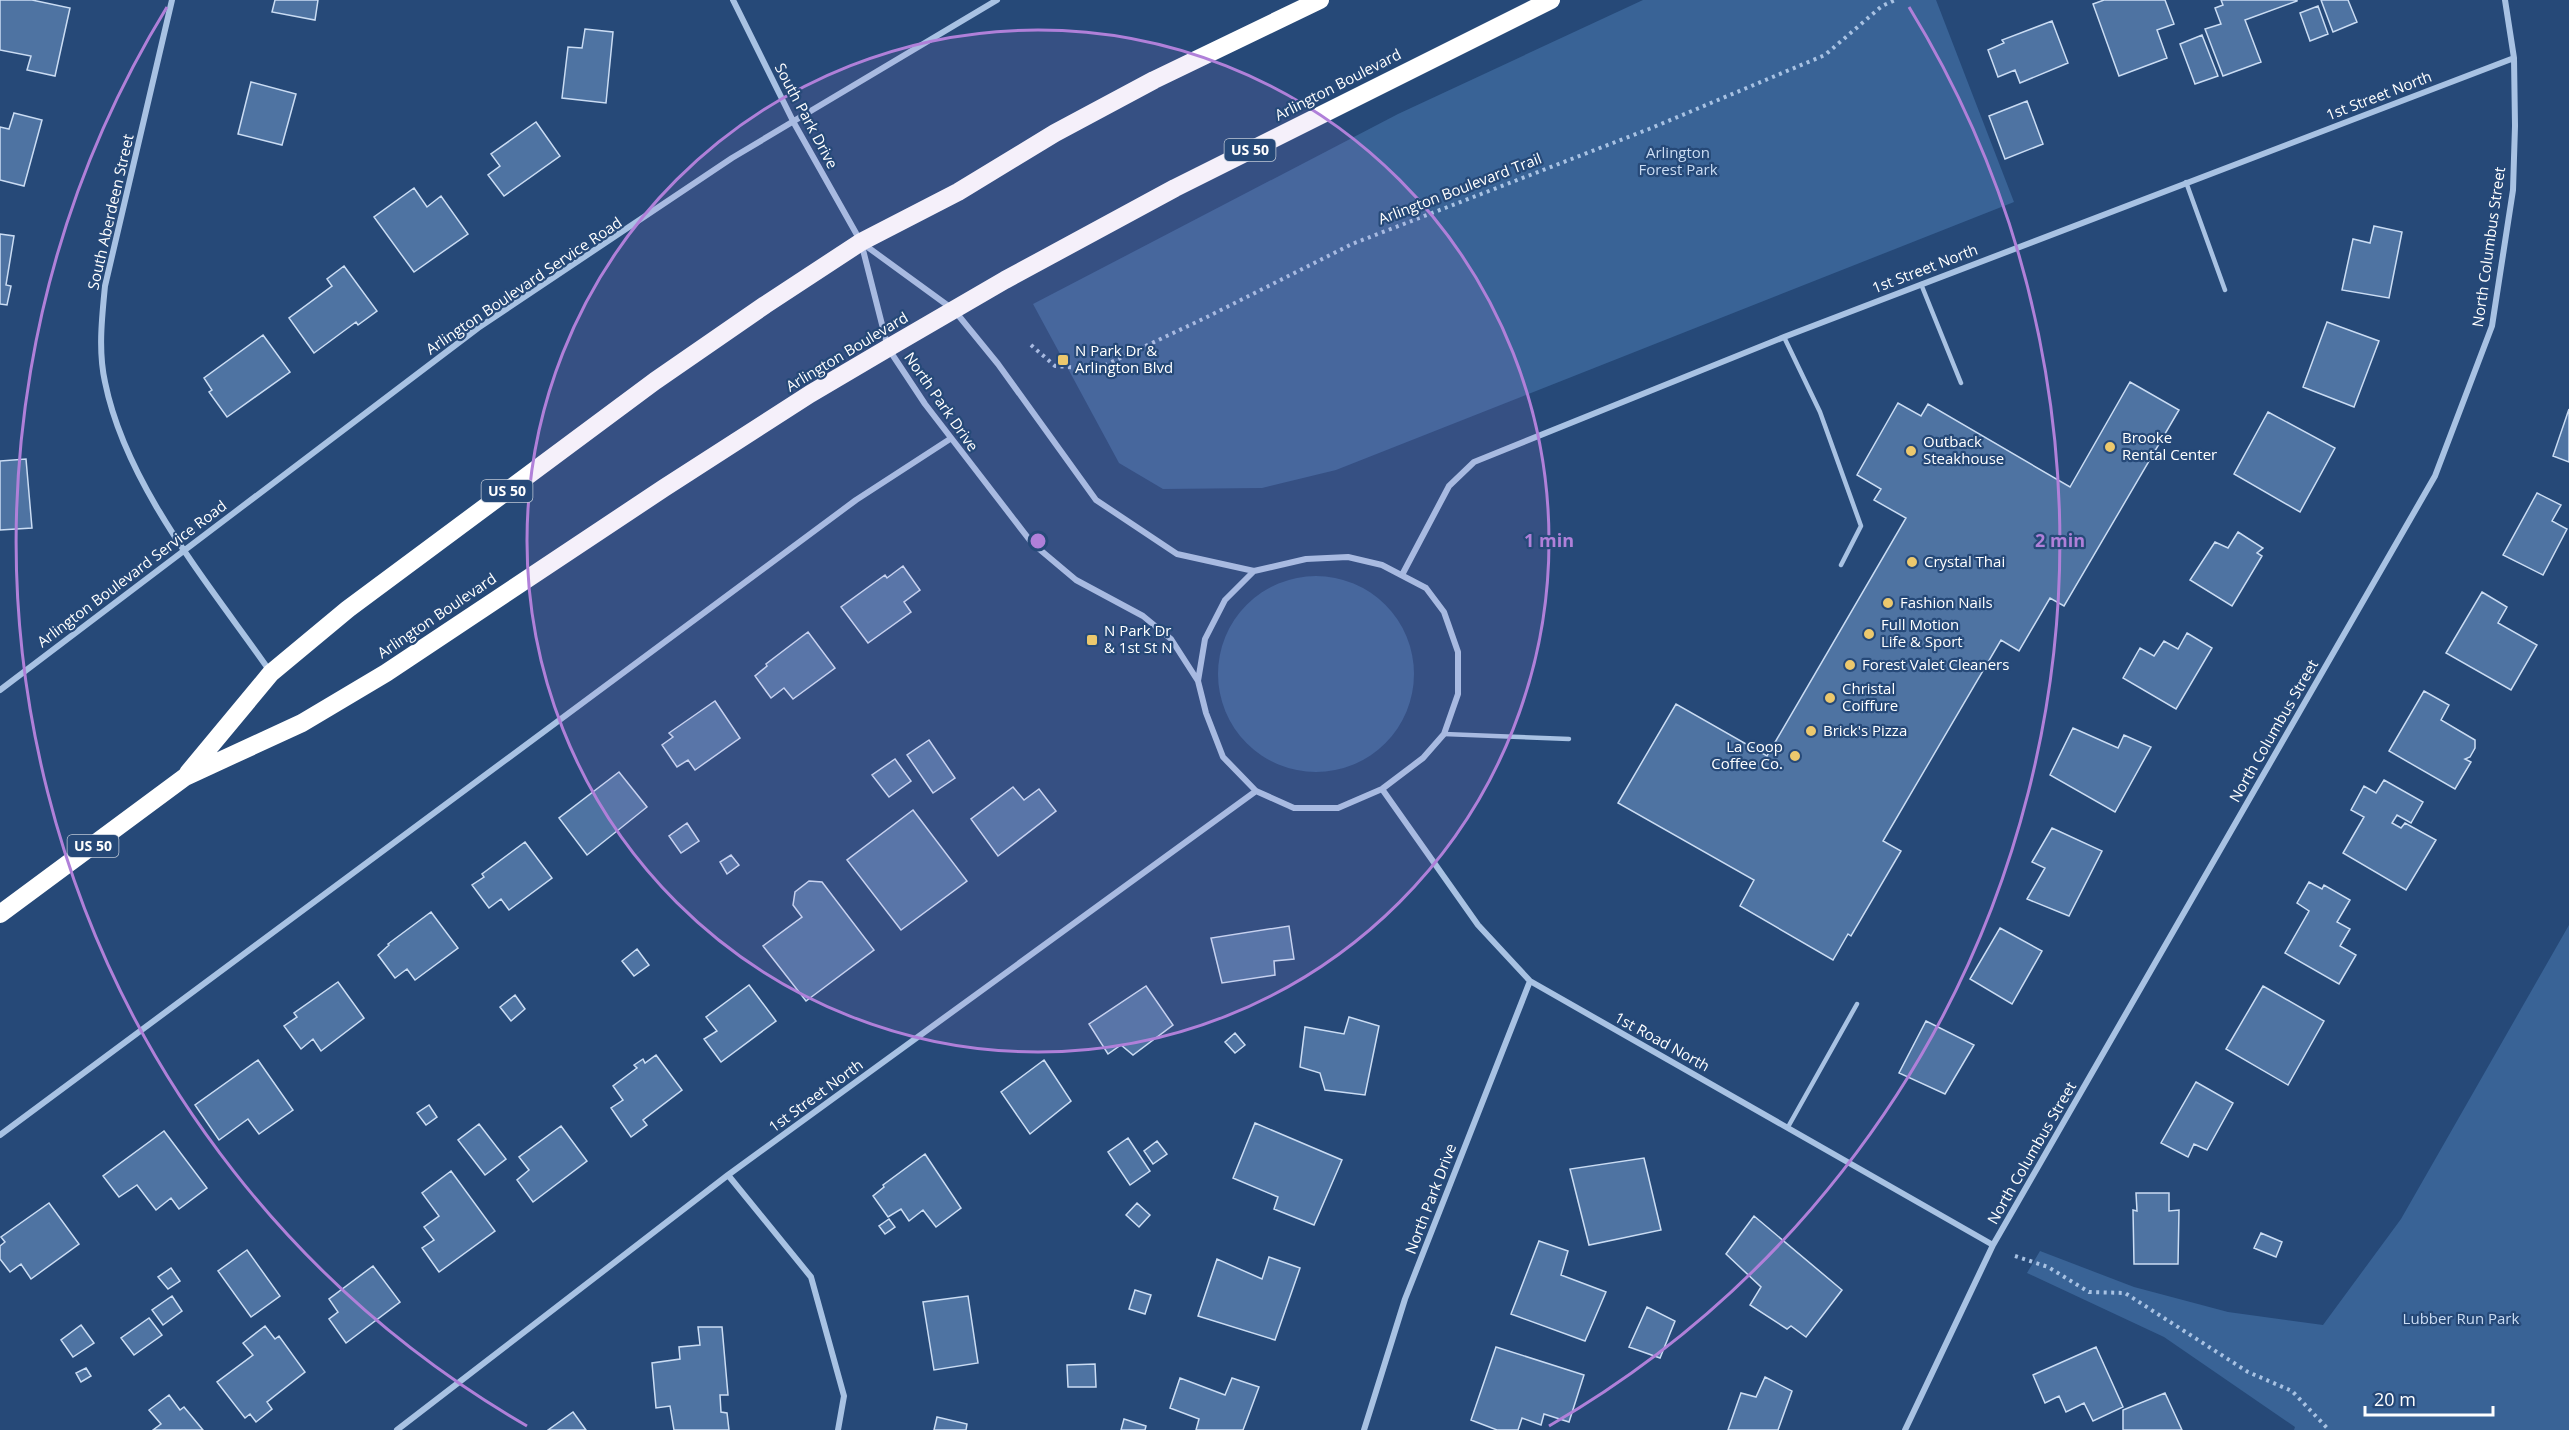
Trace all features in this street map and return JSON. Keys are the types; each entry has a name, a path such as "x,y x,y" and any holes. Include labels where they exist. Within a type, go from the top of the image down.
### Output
{"highway":[{"name":"Arlington Boulevard","path":"185,777 271,673 348,609 655,381 765,305 861,242 958,192 1055,133 1154,80 1320,0"},
{"name":"Arlington Boulevard","path":"0,914 185,777 302,723 386,673 664,488 810,394 888,348 1175,188 1551,0"}],"street":[{"name":"South Aberdeen Street","path":"172,0 105,286 101,333 104,380 115,421 132,463 184,550 271,673"},
{"name":"South Park Drive","path":"733,0 794,123 861,242"},
{"name":"Arlington Boulevard Service Road","path":"0,690 478,328 732,158 997,0"},
{"name":"North Columbus Street","path":"1905,1430 1992,1245 2435,476 2492,326 2513,190 2514,58 2505,0"},
{"name":"1st Street North","path":"1402,575 1449,486 1474,462 1784,337 2514,58"},
{"path":"861,242 954,310 998,364 1096,500 1177,554 1254,571 1306,559 1348,557 1382,565 1426,588 1444,612 1458,652 1458,694 1444,734 1423,758 1382,789 1338,808 1294,808 1256,791 1223,757 1206,713 1198,681 1205,639 1225,600 1254,571"},
{"name":"North Park Drive","path":"861,242 888,348 950,439 1032,543 1076,580 1143,616 1170,639 1198,681"},
{"path":"0,1135 856,500 950,439"},
{"name":"1st Road North","path":"1382,789 1478,925 1530,981 1992,1245"},
{"name":"1st Street North","path":"397,1430 728,1175 1256,791"},
{"name":"North Park Drive","path":"1364,1430 1405,1299 1530,981"},
{"path":"728,1175 811,1277 844,1396 838,1430"}],"lane":[{"path":"2186,182 2225,290"},
{"path":"1921,284 1961,383"},
{"path":"1784,337 1820,412 1861,526 1841,565"},
{"path":"1444,734 1569,739"},
{"path":"1788,1127 1857,1004"}],"path":[{"name":"Arlington Boulevard Trail","path":"1031,345 1055,366 1097,369 1352,244 1649,129 1825,55 1882,6 1895,0"},
{"path":"1992,1245 2032,1264 2048,1268 2089,1292 2125,1293 2248,1372 2292,1391 2329,1430"}],"green space":[{"name":"Arlington Forest Park","path":"1643,0 1936,0 2014,202 1336,470 1262,488 1163,489 1119,463 1033,304 1398,114"},
{"path":"1316,576 1344,580 1362,588 1378,598 1392,612 1410,646 1414,674 1410,702 1402,720 1392,736 1378,750 1344,768 1316,772 1288,768 1270,760 1254,750 1240,736 1222,702 1218,674 1222,646 1230,628 1240,612 1254,598 1288,580"},
{"name":"Lubber Run Park","path":"2569,925 2569,1430 2294,1430 2295,1427 2164,1337 2027,1273 2040,1251 2134,1287 2228,1312 2323,1325 2401,1219"}],"building":[{"path":"0,0 32,0 70,8 55,76 27,70 31,56 0,50"},
{"path":"275,0 318,0 315,20 272,12"},
{"path":"2104,0 2165,0 2174,24 2157,30 2167,58 2119,76 2093,4"},
{"path":"2221,0 2297,0 2245,20 2261,62 2223,76 2205,29 2221,24 2215,8 2223,5"},
{"path":"2321,0 2348,0 2357,22 2333,32"},
{"path":"2318,6 2328,34 2310,41 2300,13"},
{"path":"2052,21 2068,63 2020,83 2015,70 1998,77 1988,50 2004,43 2002,40"},
{"path":"585,29 613,32 606,103 562,98 568,47 582,48"},
{"path":"2202,35 2218,76 2195,84 2180,44"},
{"path":"251,82 296,94 282,145 238,134"},
{"path":"2027,101 2043,144 2005,159 1989,116"},
{"path":"14,113 42,120 24,186 0,180 0,127 9,129"},
{"path":"536,122 560,156 504,196 488,175 500,166 491,154"},
{"path":"414,188 427,207 441,196 468,234 414,272 374,217"},
{"path":"2374,226 2402,232 2389,298 2342,290 2353,239 2370,243"},
{"path":"0,234 14,236 6,285 11,286 7,305 0,304"},
{"path":"344,266 377,311 358,325 356,322 314,353 289,318 332,286 327,279"},
{"path":"2327,322 2379,341 2354,407 2303,387"},
{"path":"263,335 290,372 227,417 209,392 212,390 204,378"},
{"path":"2130,382 2179,410 2064,606 2050,598 2019,651 2001,640 1883,841 1901,851 1851,936 1848,934 1833,960 1740,906 1754,880 1618,803 1676,704 1767,756 1906,518 1874,500 1881,489 1857,475 1898,403 1921,416 1928,404 2070,487"},
{"path":"2569,409 2569,462 2553,456"},
{"path":"2268,412 2335,448 2300,512 2234,474"},
{"path":"26,459 32,528 0,530 0,461"},
{"path":"2537,493 2561,505 2552,521 2567,529 2543,575 2503,555"},
{"path":"2238,532 2263,548 2257,553 2262,556 2232,606 2190,580 2215,542 2228,548"},
{"path":"903,566 920,590 904,602 911,612 868,643 841,607 885,575 887,578"},
{"path":"2482,592 2507,607 2498,623 2537,645 2511,690 2446,653"},
{"path":"808,632 835,668 793,699 784,688 771,698 755,676 767,666 766,664"},
{"path":"2187,633 2212,648 2176,709 2123,678 2140,648 2154,656 2164,641 2178,649"},
{"path":"2424,691 2449,705 2441,720 2475,740 2475,748 2470,757 2465,759 2471,762 2455,789 2389,751"},
{"path":"715,701 740,738 695,770 688,760 677,767 662,745 673,737 669,733"},
{"path":"2073,728 2118,748 2124,735 2151,747 2115,812 2050,775"},
{"path":"929,740 955,778 933,793 907,755"},
{"path":"895,759 911,781 889,797 872,775"},
{"path":"619,772 647,807 587,855 559,818"},
{"path":"2384,780 2423,802 2411,823 2397,815 2392,823 2401,828 2405,823 2436,840 2406,890 2343,853 2364,817 2351,810 2364,786 2376,793"},
{"path":"1013,787 1024,800 1039,789 1056,811 998,856 971,819"},
{"path":"913,810 967,881 901,930 847,860"},
{"path":"687,823 699,841 681,853 669,836"},
{"path":"2052,828 2102,851 2069,916 2027,899 2045,868 2032,862"},
{"path":"525,842 552,878 509,910 501,899 489,908 472,885 484,877 482,874"},
{"path":"731,855 739,865 727,874 720,862"},
{"path":"809,881 822,882 874,950 806,1001 763,946 802,917 793,905 795,892"},
{"path":"2309,882 2322,889 2324,885 2350,900 2337,922 2350,929 2340,946 2356,955 2339,984 2285,953 2309,911 2297,903"},
{"path":"431,912 458,948 415,980 407,969 395,978 378,955 388,944"},
{"path":"1289,926 1294,959 1274,961 1275,975 1222,983 1211,938"},
{"path":"2000,928 2042,951 2012,1004 1970,979"},
{"path":"637,949 649,965 634,976 622,961"},
{"path":"338,982 364,1018 321,1051 313,1039 301,1049 284,1026 297,1017 294,1013"},
{"path":"749,985 776,1021 721,1062 704,1039 717,1031 706,1017"},
{"path":"1146,986 1173,1025 1133,1055 1121,1045 1108,1054 1089,1024"},
{"path":"2263,986 2324,1021 2288,1085 2226,1049"},
{"path":"515,995 525,1009 511,1021 500,1007"},
{"path":"1349,1017 1379,1026 1365,1095 1325,1090 1320,1073 1300,1067 1305,1027 1344,1034"},
{"path":"1926,1021 1974,1045 1945,1094 1899,1073"},
{"path":"1235,1033 1245,1045 1235,1053 1225,1042"},
{"path":"656,1055 682,1090 643,1120 647,1125 631,1137 611,1108 623,1100 613,1086 637,1068 634,1065 643,1059 645,1063"},
{"path":"258,1060 293,1110 259,1134 248,1119 219,1140 195,1105"},
{"path":"1044,1060 1071,1101 1030,1134 1001,1092"},
{"path":"2196,1082 2233,1103 2207,1150 2194,1144 2188,1157 2161,1143"},
{"path":"429,1105 437,1117 426,1125 417,1113"},
{"path":"1255,1123 1342,1160 1314,1225 1274,1209 1278,1197 1233,1178"},
{"path":"479,1124 506,1159 485,1175 458,1140"},
{"path":"561,1126 587,1161 533,1202 517,1180 529,1170 519,1157"},
{"path":"164,1131 207,1188 179,1209 171,1198 156,1210 137,1185 119,1197 103,1176"},
{"path":"1128,1138 1150,1171 1130,1185 1108,1152"},
{"path":"1157,1141 1167,1154 1153,1164 1144,1151"},
{"path":"925,1154 961,1208 936,1227 923,1210 909,1221 901,1209 888,1217 873,1196 884,1187 883,1185"},
{"path":"1644,1158 1661,1230 1589,1245 1570,1169"},
{"path":"451,1171 495,1231 439,1272 422,1248 434,1240 424,1227 439,1216 422,1193"},
{"path":"2136,1193 2169,1193 2169,1211 2179,1210 2178,1264 2134,1264 2133,1210 2137,1211"},
{"path":"49,1203 79,1244 31,1279 21,1264 10,1272 0,1259 0,1246 5,1242 1,1237"},
{"path":"1137,1203 1150,1215 1139,1227 1126,1215"},
{"path":"1754,1216 1842,1290 1806,1337 1791,1326 1787,1329 1750,1305 1761,1287 1726,1254"},
{"path":"889,1219 895,1227 885,1234 879,1226"},
{"path":"2261,1233 2282,1242 2276,1257 2254,1248"},
{"path":"1539,1241 1568,1251 1561,1275 1606,1292 1585,1341 1511,1314"},
{"path":"247,1250 280,1296 251,1317 218,1271"},
{"path":"1269,1257 1300,1268 1275,1340 1198,1316 1217,1259 1262,1279"},
{"path":"373,1266 400,1302 346,1343 329,1319 338,1312 329,1299"},
{"path":"171,1268 180,1281 168,1289 158,1277"},
{"path":"1135,1290 1151,1295 1145,1314 1129,1309"},
{"path":"172,1296 182,1311 163,1325 152,1310"},
{"path":"968,1296 978,1363 934,1370 923,1302"},
{"path":"1647,1307 1675,1321 1660,1358 1629,1347"},
{"path":"149,1318 162,1335 134,1355 121,1338"},
{"path":"81,1325 94,1343 73,1357 61,1340"},
{"path":"265,1326 275,1339 279,1336 305,1372 267,1402 272,1409 256,1422 250,1414 245,1418 217,1382 253,1355 243,1343"},
{"path":"698,1327 722,1327 728,1395 720,1395 721,1412 727,1413 729,1430 674,1430 670,1406 656,1408 652,1363 680,1359 679,1347 700,1345"},
{"path":"1496,1347 1584,1375 1569,1422 1544,1414 1541,1425 1522,1418 1518,1430 1497,1430 1471,1420"},
{"path":"2096,1347 2123,1407 2093,1421 2084,1403 2066,1412 2059,1396 2045,1403 2033,1375"},
{"path":"1095,1364 1096,1387 1068,1387 1067,1365"},
{"path":"86,1368 91,1376 81,1382 76,1373"},
{"path":"1765,1377 1792,1391 1778,1430 1728,1430 1741,1393 1756,1397"},
{"path":"1180,1378 1225,1395 1232,1378 1259,1387 1243,1430 1196,1430 1199,1419 1170,1408"},
{"path":"2165,1393 2182,1430 2123,1430 2123,1410"},
{"path":"169,1395 180,1410 184,1407 203,1430 153,1430 161,1424 149,1410"},
{"path":"573,1412 586,1430 548,1430"},
{"path":"937,1417 967,1424 966,1430 934,1430"},
{"path":"1124,1419 1146,1426 1145,1430 1121,1430"}],"place":[{"name":"N Park Dr & Arlington Blvd","path":"1063,360"},
{"name":"Brooke Rental Center","path":"2110,447"},
{"name":"Outback Steakhouse","path":"1911,451"},
{"name":"Crystal Thai","path":"1912,562"},
{"name":"Fashion Nails","path":"1888,603"},
{"name":"Full Motion Life & Sport","path":"1869,634"},
{"name":"N Park Dr & 1st St N","path":"1092,640"},
{"name":"Forest Valet Cleaners","path":"1850,665"},
{"name":"Christal Coiffure","path":"1830,698"},
{"name":"Brick's Pizza","path":"1811,731"},
{"name":"La Coop Coffee Co.","path":"1795,756"}]}
